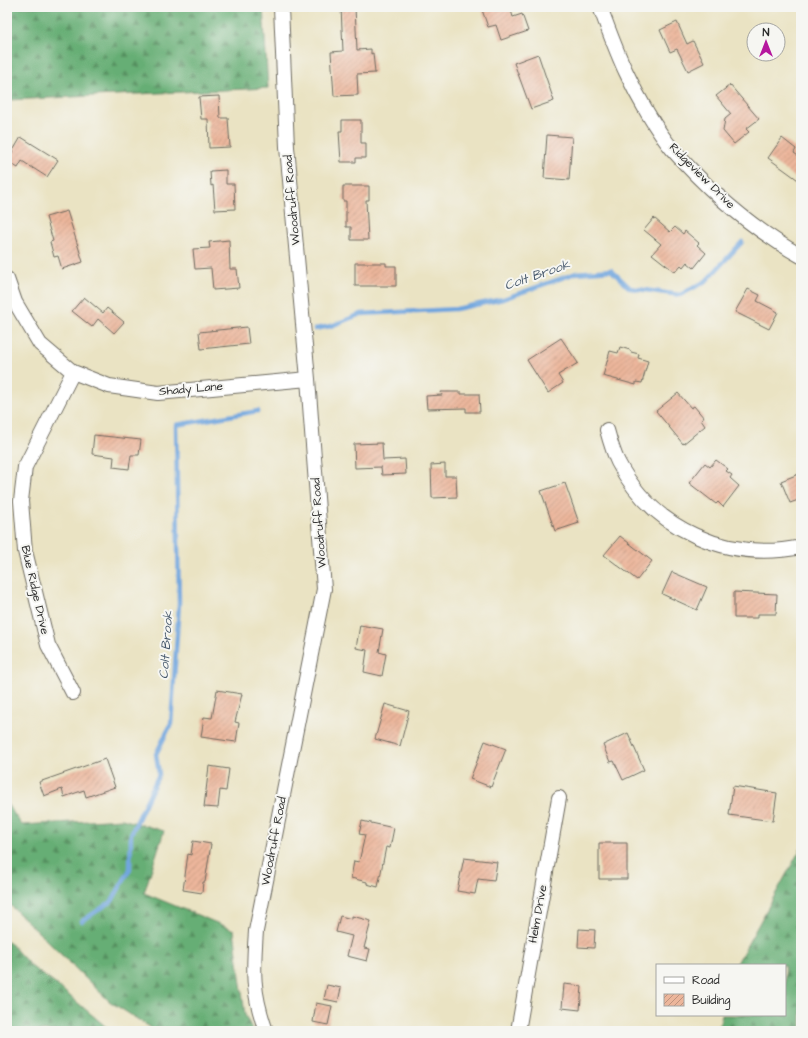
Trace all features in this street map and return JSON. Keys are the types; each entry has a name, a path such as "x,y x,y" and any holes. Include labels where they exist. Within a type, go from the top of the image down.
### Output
{"street":[{"name":"Woodruff Road","path":"266,1031 255,992 253,971 256,931 324,589 308,379 287,147 281,7"},
{"name":"Ridgeview Drive","path":"600,7 625,71 647,110 672,149 721,198 773,241 801,256"},
{"name":"Shady Lane","path":"7,279 15,302 40,344 72,372 109,386 158,393 308,379"},
{"name":"Blue Ridge Drive","path":"72,372 25,467 21,501 25,551 48,645 74,693"},
{"path":"607,430 617,462 629,480 665,520 701,539 740,549 781,551 801,547"},
{"name":"Helm Drive","path":"518,1031 559,798"}],"green space":[{"path":"7,7 263,7 268,88 7,100"},
{"path":"7,804 22,825 122,819 164,831 144,893 234,930 245,1015 253,1031 156,1031 109,1001 7,902"},
{"path":"801,848 801,1031 718,1031 722,1016 786,1016 786,964 737,964"},
{"path":"7,940 32,967 58,986 111,1031 7,1031"}],"building":[{"path":"341,7 355,7 357,50 371,49 371,54 373,53 375,73 357,74 358,95 334,96 331,52 343,51"},
{"path":"481,7 510,7 513,17 522,14 528,31 501,40 496,25 488,27"},
{"path":"677,22 687,44 693,41 704,63 688,71 677,49 670,52 660,30"},
{"path":"538,54 554,101 531,109 514,63"},
{"path":"730,85 759,119 746,129 749,132 734,144 723,131 725,119 731,114 716,96"},
{"path":"219,96 220,118 228,118 230,147 209,148 208,119 201,119 199,97"},
{"path":"342,120 361,120 361,143 366,143 366,158 356,158 356,162 341,162 339,131 342,131"},
{"path":"547,135 572,137 569,180 544,178"},
{"path":"21,137 58,160 47,177 22,161 18,168 7,161"},
{"path":"782,138 796,149 794,153 801,158 801,182 768,158"},
{"path":"226,170 226,184 234,184 235,209 215,210 210,171"},
{"path":"343,186 369,186 369,200 366,200 368,240 351,240 351,227 346,227 346,201 343,201"},
{"path":"67,211 83,262 62,269 58,256 54,257 50,242 53,241 46,217"},
{"path":"654,218 670,232 675,227 683,234 685,231 699,243 697,245 706,253 694,268 687,262 683,267 681,265 675,272 652,254 661,244 644,230"},
{"path":"229,240 230,269 237,269 239,288 213,290 211,268 195,269 193,249 210,248 209,242"},
{"path":"355,263 386,263 386,266 396,266 396,286 355,286"},
{"path":"748,289 760,295 757,301 778,312 769,329 735,312"},
{"path":"84,297 103,313 107,308 124,322 114,333 98,319 92,327 72,311"},
{"path":"247,327 249,344 201,349 199,332"},
{"path":"561,338 578,363 558,375 563,383 548,393 527,360"},
{"path":"620,347 639,354 638,358 648,361 642,383 636,382 636,385 603,376 610,351 618,353"},
{"path":"441,392 479,394 480,412 466,412 466,408 427,409 426,396 442,395"},
{"path":"678,393 691,408 694,406 704,418 701,420 705,426 683,444 656,411"},
{"path":"94,435 141,440 139,455 131,455 129,469 113,467 114,457 92,454"},
{"path":"382,443 383,460 405,459 406,474 382,475 381,467 355,468 354,444"},
{"path":"716,460 728,469 726,471 732,475 730,478 739,486 723,507 718,502 716,504 689,483 705,463 710,467"},
{"path":"445,464 445,476 456,476 457,497 432,498 431,465"},
{"path":"801,473 801,499 790,503 781,481"},
{"path":"565,483 579,523 555,531 541,491"},
{"path":"620,536 652,561 637,580 604,555"},
{"path":"672,572 707,587 697,610 662,594"},
{"path":"734,592 777,594 776,614 758,614 758,618 734,618"},
{"path":"360,625 383,629 379,652 386,654 382,676 364,672 367,650 356,648"},
{"path":"217,690 242,694 235,722 239,723 236,742 201,737 204,717 212,718"},
{"path":"385,704 409,711 400,746 375,739"},
{"path":"628,733 644,770 623,780 614,761 610,762 603,745"},
{"path":"485,741 506,749 491,787 470,779"},
{"path":"105,759 115,787 86,797 84,790 64,797 62,789 44,796 39,782"},
{"path":"209,766 229,769 226,791 220,790 218,808 204,807"},
{"path":"733,786 777,793 773,821 729,815"},
{"path":"362,821 394,828 390,848 386,847 378,887 367,884 367,882 351,878 354,861 359,862 365,835 359,834"},
{"path":"193,841 211,844 202,893 183,890 188,854 191,855"},
{"path":"599,843 627,843 627,879 599,879"},
{"path":"464,858 497,862 494,881 478,879 475,894 457,891"},
{"path":"340,916 352,919 352,916 371,921 364,948 370,949 367,961 347,956 352,936 336,932"},
{"path":"579,929 595,930 594,948 578,947"},
{"path":"564,984 582,986 580,1010 562,1008"},
{"path":"327,985 341,988 338,1002 324,999"},
{"path":"316,1003 332,1006 328,1025 313,1022"}],"waterway":[{"name":"Colt Brook","path":"315,329 331,326 361,314 456,309 503,299 576,273 611,270 630,288 680,295 706,281 742,242"},
{"name":"Colt Brook","path":"82,921 112,901 130,869 131,834 159,774 156,754 171,724 179,604 176,425 258,411"}]}
